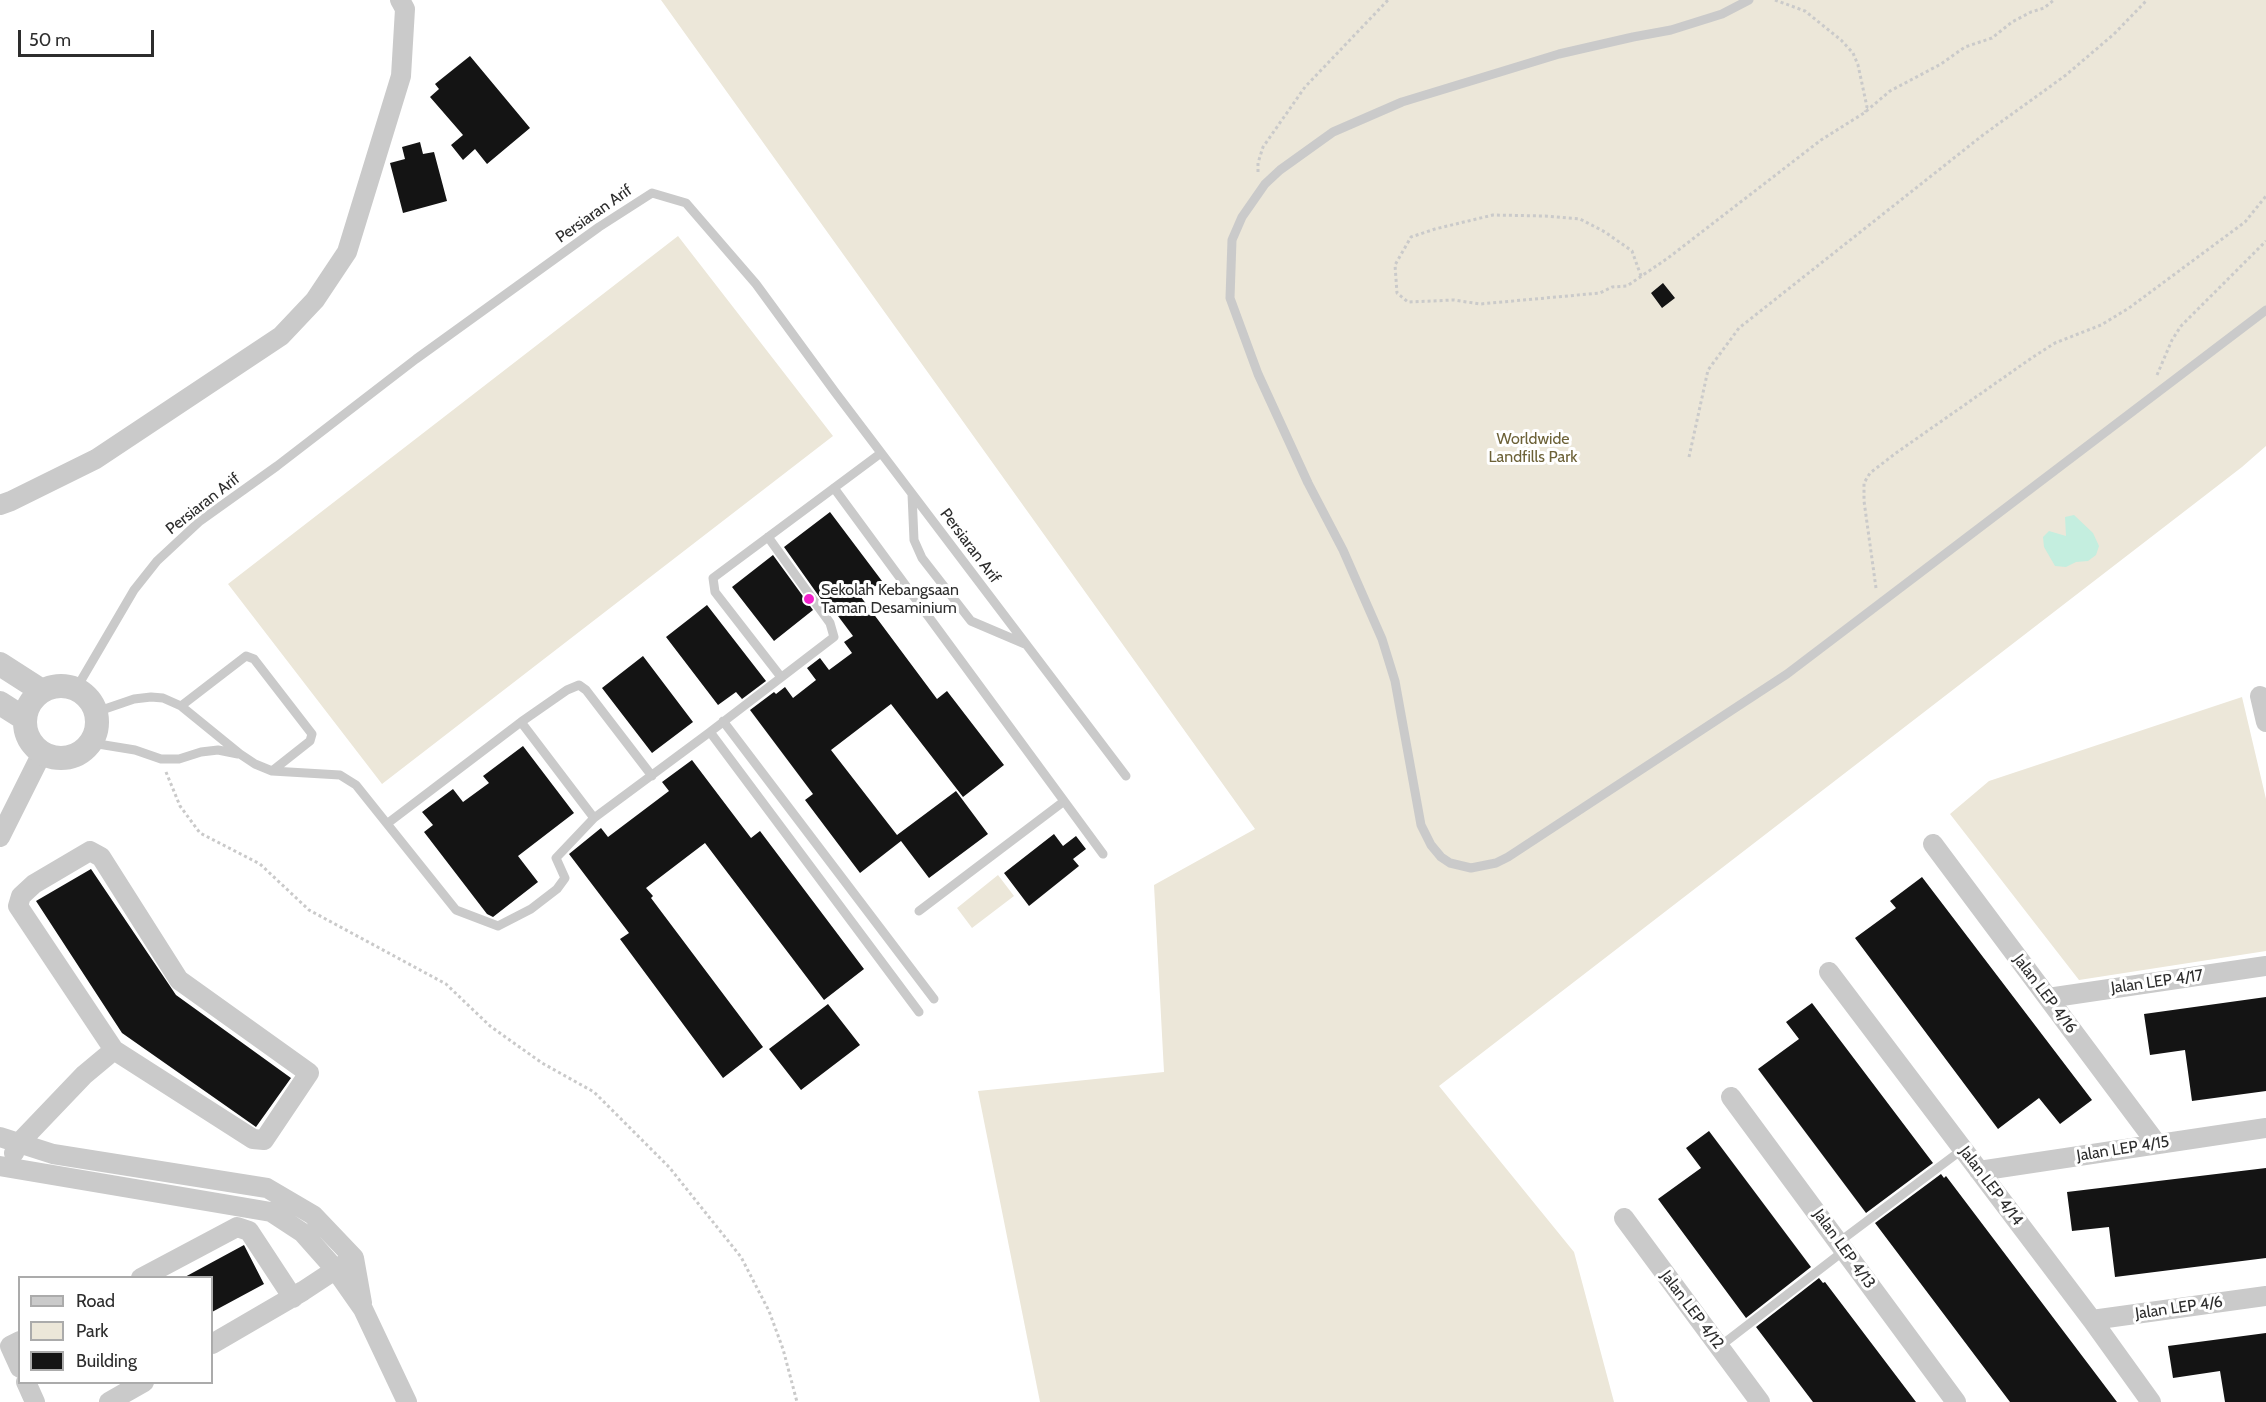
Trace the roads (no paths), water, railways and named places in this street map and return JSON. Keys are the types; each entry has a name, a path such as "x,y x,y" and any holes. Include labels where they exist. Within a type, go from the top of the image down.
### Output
{"street":[{"path":"0,505 96,459 281,336 315,300 348,252 401,75 405,9 400,0"},
{"path":"0,664 42,691"},
{"path":"64,686 85,694 96,712 98,723 92,743 84,751 63,759 52,758 42,753 28,738 25,719 34,698 42,691 64,686"},
{"path":"2260,696 2266,722"},
{"path":"0,703 25,719"},
{"path":"0,837 42,753"},
{"name":"Jalan LEP 4/16","path":"1933,844 2157,1144"},
{"path":"90,851 101,857 179,980 309,1073 264,1140 253,1139 114,1050 18,906 21,896 34,884 90,851"},
{"name":"Jalan LEP 4/17","path":"2048,998 2266,966"},
{"name":"Jalan LEP 4/14","path":"1829,972 2092,1320 2151,1402"},
{"path":"114,1050 9,1140 4,1167 271,1212 303,1233 334,1269 363,1309 407,1402"},
{"name":"Jalan LEP 4/13","path":"1731,1097 1956,1402"},
{"name":"Jalan LEP 4/15","path":"1980,1171 2266,1128"},
{"path":"9,1140 53,1154 267,1188 313,1215 354,1258 363,1309"},
{"name":"Jalan LEP 4/12","path":"1624,1218 1760,1402"},
{"path":"145,1276 237,1227 249,1231 293,1298"},
{"path":"213,1343 293,1298 354,1258"},
{"name":"Jalan LEP 4/6","path":"2092,1320 2266,1296"},
{"path":"18,1342 10,1346 18,1364"},
{"path":"26,1384 35,1402"},
{"path":"109,1402 142,1384"}],"lane":[{"path":"1749,0 1722,14 1671,30 1559,54 1402,102 1333,132 1280,170 1265,184 1242,217 1232,240 1230,298 1258,374 1382,639 1395,681 1421,825 1425,836 1441,857 1460,867 1471,868 1496,863 1508,857 1787,674 2266,310"},
{"name":"Persiaran Arif","path":"76,689 134,590 157,561 200,521 277,466 416,359 599,227 651,193 686,203 756,284 1126,776"},
{"path":"781,677 715,592 713,578 881,453"},
{"path":"834,488 1103,854"},
{"path":"912,494 914,540 922,558 971,621 1025,644"},
{"path":"96,712 134,699 163,698 181,706 240,754 272,771 340,776 356,785 456,910 498,926 531,909 557,889 565,878 556,858 594,818 834,637 831,623 768,537"},
{"path":"181,706 246,656 254,659 312,734 310,741 272,771"},
{"path":"388,823 521,722 567,690 579,685 586,690 652,776"},
{"path":"723,721 934,999"},
{"path":"521,722 594,818"},
{"path":"710,732 919,1012"},
{"path":"92,743 135,750 161,759 179,759 201,752 218,750 240,754"},
{"path":"919,911 1063,802"},
{"path":"1719,1347 1963,1149"}],"place":[{"name":"Sekolah Kebangsaan Taman Desaminium","path":"809,599"}],"park label":[{"name":"Worldwide Landfills Park","path":"1533,448"}]}
